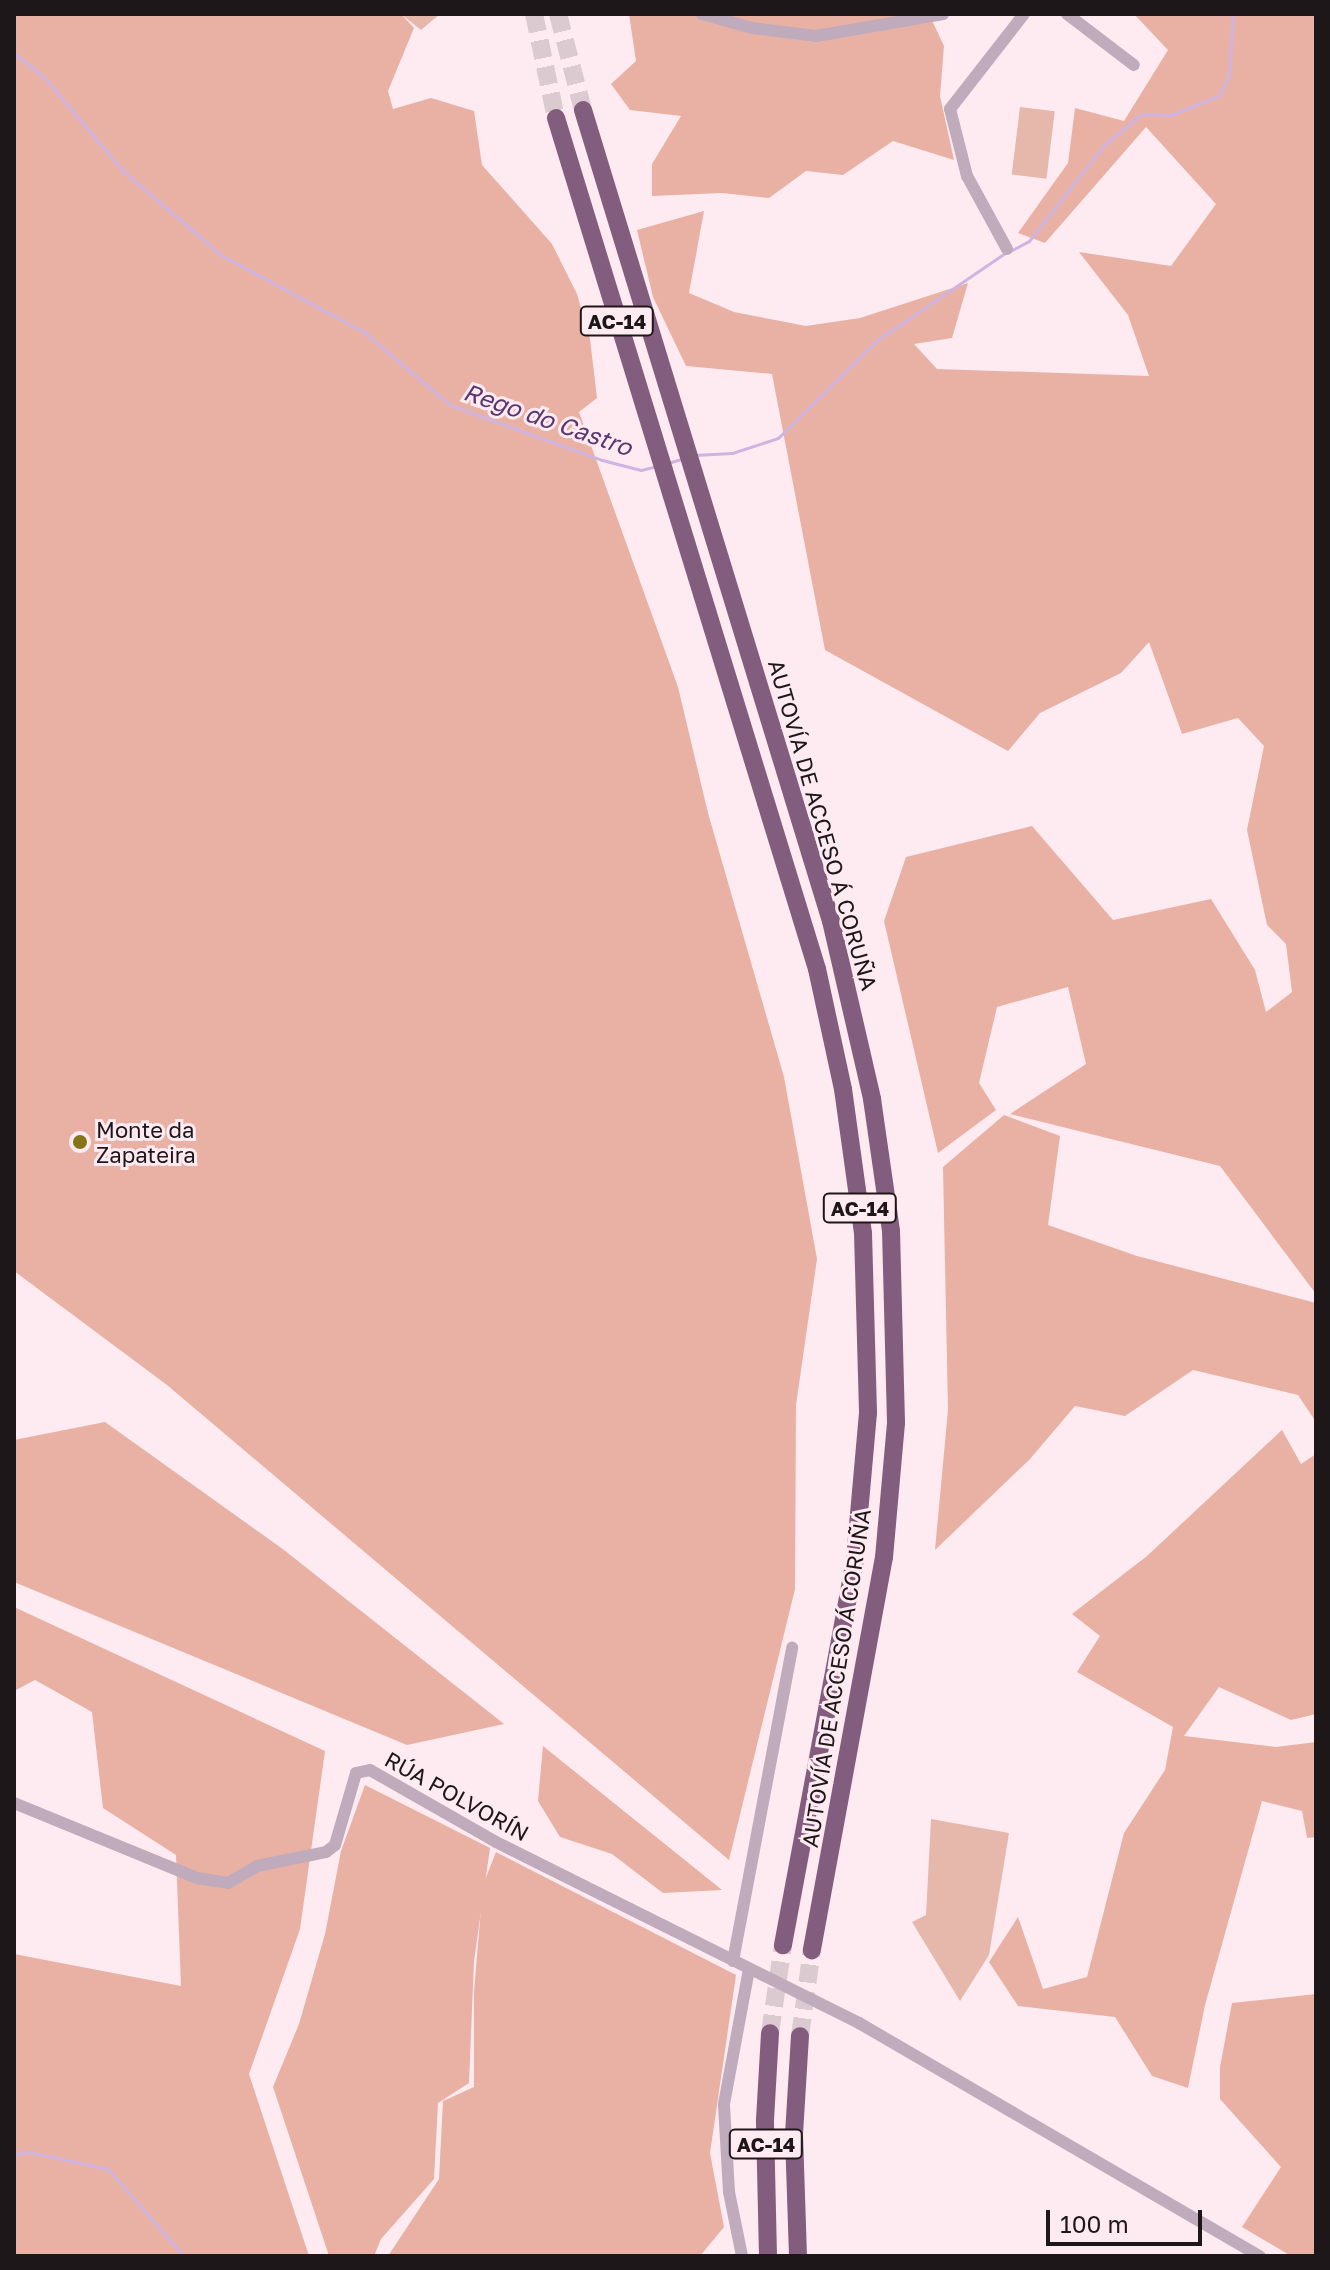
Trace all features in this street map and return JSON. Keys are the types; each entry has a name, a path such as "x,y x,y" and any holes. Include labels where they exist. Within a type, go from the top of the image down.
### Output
{"highway":[{"name":"AUTOVÍA DE ACCESO Á CORUÑA","path":"583,110 831,921 872,1099 891,1231 896,1423 884,1557 812,1950"},
{"name":"AUTOVÍA DE ACCESO Á CORUÑA","path":"556,118 817,969 843,1089 863,1233 868,1413 855,1560 783,1945"},
{"name":"AC-14","path":"768,2256 765,2120 770,2033"},
{"name":"AC-14","path":"798,2256 794,2134 800,2036"}],"street":[{"path":"702,14 807,36 943,14"},
{"path":"1007,249 967,176 950,109 1024,14"},
{"path":"1067,14 1134,65"},
{"path":"742,2256 729,2192 724,2120 742,1965 792,1648"},
{"name":"RÚA POLVORÍN","path":"14,1803 197,1878 228,1883 257,1866 326,1852 335,1845 356,1773 370,1770 496,1842 742,1965"},
{"path":"742,1965 859,2023 1260,2256"}],"shaded area":[{"path":"14,14 401,14 414,28 388,91 393,109 431,98 474,111 482,165 552,244 577,294 590,339 597,398 579,412 678,687 708,813 784,1077 817,1259 796,1405 795,1589 729,1860 167,1385 14,1271"},
{"path":"401,14 440,14 421,30"},
{"path":"629,14 929,14 944,46 940,96 954,160 893,141 843,175 806,171 769,198 722,193 652,196 652,164 681,116 630,110 611,84 636,61"},
{"path":"1134,14 1316,14 1316,1294 1220,1166 1010,1114 1086,1064 1068,987 997,1007 979,1083 996,1110 938,1153 884,921 906,857 1032,826 1113,920 1211,899 1255,970 1266,1012 1292,992 1286,944 1267,925 1247,830 1264,746 1238,718 1182,734 1149,642 1121,673 1040,713 1008,751 825,650 772,374 686,366 653,297 637,230 704,211 689,293 734,312 806,326 860,318 968,283 952,338 914,344 937,369 1149,376 1128,315 1079,252 1171,266 1216,204 1146,127 1045,243 1018,233 1068,163 1075,108 1124,121 1168,50"},
{"path":"1020,107 1055,111 1046,179 1012,174"},
{"path":"1004,1115 1060,1136 1048,1225 1137,1256 1316,1303 1316,1422 1298,1395 1193,1370 1125,1416 1075,1406 1030,1459 935,1550 948,1410 943,1167"},
{"path":"105,1422 284,1550 504,1724 407,1745 14,1582 14,1440"},
{"path":"1282,1430 1301,1464 1316,1454 1316,1714 1291,1720 1219,1687 1184,1736 1276,1747 1316,1742 1316,1837 1307,1838 1302,1811 1262,1801 1205,2005 1188,2088 1152,2076 1115,2017 1018,2006 989,1962 1018,1917 1043,1989 1087,1977 1124,1833 1165,1770 1173,1727 1077,1672 1100,1636 1072,1614 1147,1556"},
{"path":"14,1607 325,1751 300,1929 249,2074 309,2256 14,2256 14,1954 181,1986 176,1855 103,1808 92,1712 35,1680 14,1691"},
{"path":"543,1746 722,1890 663,1893 612,1854 560,1837 538,1801"},
{"path":"365,1785 490,1848 474,1961 469,2083 438,2103 434,2179 381,2239 374,2256 329,2256 273,2087 299,2024 325,1934 341,1851"},
{"path":"931,1819 1009,1833 989,1955 960,2001 912,1922 926,1915"},
{"path":"496,1852 736,1975 710,2153 724,2227 700,2256 388,2256 439,2179 443,2101 474,2087 474,1992 483,1885"},
{"path":"1316,1994 1316,2256 1291,2256 1242,2227 1281,2167 1220,2099 1220,2067 1232,2003"}],"waterway":[{"name":"Rego do Castro","path":"1012,250 1029,241 1104,145 1142,114 1171,115 1220,95 1229,74 1233,14"},
{"name":"Rego do Castro","path":"14,53 45,78 122,170 221,255 364,332 450,405 602,460 641,470 657,466"},
{"name":"Rego do Castro","path":"695,455 732,453 778,438 876,341 1005,253"},
{"name":"Rego do Castro","path":"668,463 684,458"},
{"path":"14,2154 29,2152 108,2169 184,2256"}],"tunnel":[{"path":"534,14 556,118"},
{"path":"558,14 583,110"},
{"path":"770,2033 783,1945"},
{"path":"800,2036 812,1950"}],"place":[{"name":"Monte da Zapateira","path":"80,1142"}]}
